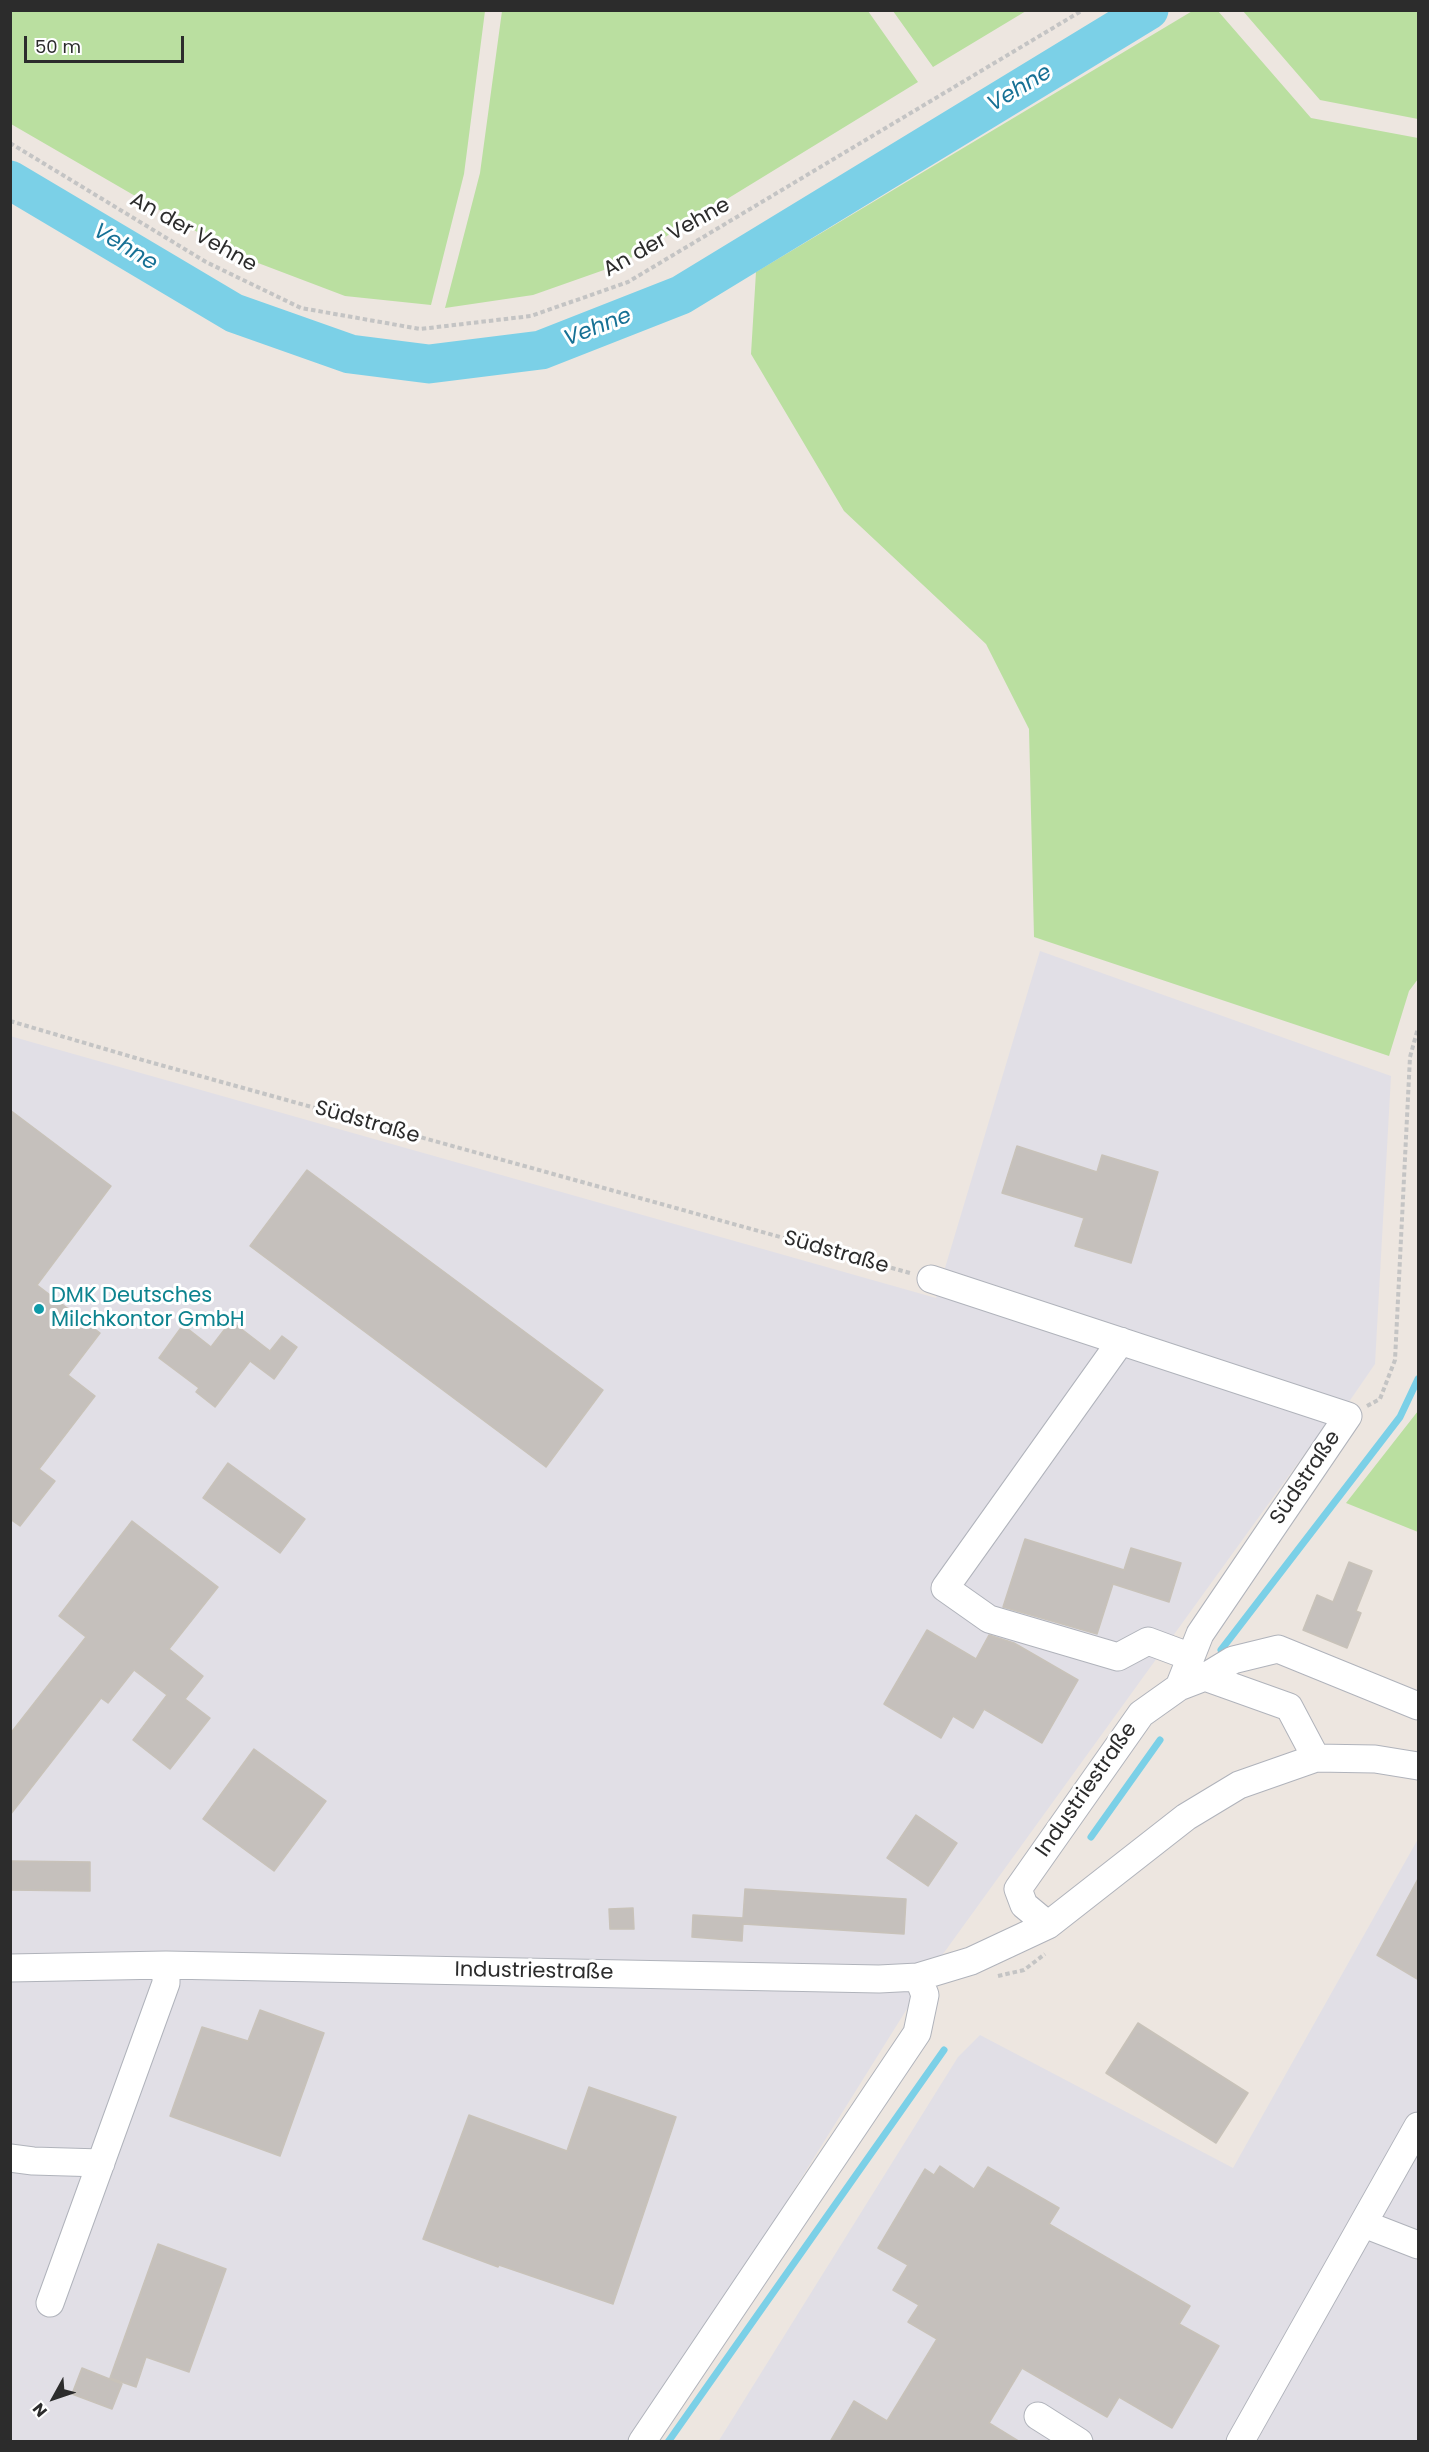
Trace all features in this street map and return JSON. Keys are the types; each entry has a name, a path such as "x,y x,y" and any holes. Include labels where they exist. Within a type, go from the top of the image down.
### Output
{"street":[{"name":"Südstraße","path":"931,1279 1347,1416 1200,1634 1198,1667"},
{"path":"1121,1341 945,1588 989,1619 1118,1657 1148,1641 1198,1667 1289,1707 1316,1758"},
{"name":"Industriestraße","path":"1049,1938 1024,1905 1018,1889 1141,1714 1179,1687 1198,1667 1278,1649 1419,1706"},
{"name":"Industriestraße","path":"10,1968 166,1965 879,1979 918,1977 1049,1938 1186,1817 1239,1785 1316,1758 1375,1760 1419,1766"},
{"path":"50,2303 166,1983 166,1965"},
{"path":"642,2442 917,2033 925,1995 918,1977"},
{"path":"1240,2442 1419,2126"},
{"path":"10,2158 101,2163"},
{"path":"1364,2224 1419,2245"},
{"path":"1038,2416 1079,2442"}],"path":[{"name":"An der Vehne","path":"10,143 206,262 301,308 420,330 531,316 628,282 1083,10"},
{"name":"Südstraße","path":"10,1021 931,1279"},
{"path":"1347,1416 1380,1399 1395,1360 1410,1057 1419,1028"},
{"path":"992,1978 1023,1970 1049,1938"}],"shaded area":[{"path":"1040,951 1391,1076 1375,1364 1342,1412 1329,1420 930,1972 637,2441 11,2441 10,1036 936,1298"},
{"path":"1418,1839 1418,2441 718,2442 958,2057 980,2035 1233,2168"}],"green space":[{"path":"11,10 485,11 464,174 431,305 345,296 237,255 11,124"},
{"path":"1194,10 1218,11 1311,118 1418,138 1418,979 1409,991 1389,1056 1034,937 1029,729 986,644 844,511 751,354 756,272"},
{"path":"502,11 868,11 918,82 621,264 533,295 445,308 480,173"},
{"path":"893,11 1026,11 933,67"},
{"path":"1243,11 1418,11 1418,119 1320,100"},
{"path":"1418,1411 1418,1532 1346,1503"}],"building":[{"name":"DMK Deutsches Milchkontor GmbH","path":"10,1110 111,1186 37,1285 100,1333 68,1375 95,1396 39,1469 55,1481 20,1526 10,1519"},
{"path":"1017,1146 1097,1172 1102,1155 1158,1172 1131,1263 1075,1246 1084,1218 1002,1193"},
{"path":"307,1170 603,1390 546,1467 250,1246"},
{"path":"231,1321 270,1351 282,1336 297,1347 274,1379 250,1361 215,1407 196,1392 199,1388 159,1358 183,1325 211,1347"},
{"path":"228,1463 305,1519 280,1553 203,1498"},
{"path":"132,1521 218,1587 169,1649 203,1676 185,1699 210,1718 170,1769 133,1740 167,1695 134,1670 108,1703 101,1698 10,1815 10,1734 86,1637 59,1616"},
{"path":"1025,1539 1124,1570 1131,1548 1181,1563 1169,1602 1113,1584 1097,1634 1003,1607"},
{"path":"1349,1562 1372,1571 1356,1611 1361,1613 1347,1648 1303,1630 1317,1595 1333,1602"},
{"path":"927,1630 976,1659 989,1635 1014,1643 1078,1680 1042,1743 984,1709 973,1728 953,1716 941,1738 884,1704"},
{"path":"254,1749 326,1801 274,1871 203,1819"},
{"path":"916,1815 957,1843 928,1886 887,1858"},
{"path":"10,1861 90,1862 90,1891 10,1890"},
{"path":"1419,1877 1419,1980 1377,1955"},
{"path":"745,1889 906,1899 904,1934 743,1924 742,1941 692,1937 693,1915 743,1918"},
{"path":"633,1908 634,1929 610,1929 609,1909"},
{"path":"260,2010 324,2033 280,2156 170,2116 202,2027 248,2041"},
{"path":"1138,2023 1248,2093 1216,2143 1106,2073"},
{"path":"589,2087 676,2117 613,2304 499,2265 498,2267 423,2239 469,2115 567,2151"},
{"path":"940,2166 974,2189 988,2167 1059,2208 1049,2224 1190,2306 1179,2324 1219,2346 1172,2428 1119,2397 1107,2417 1022,2368 989,2423 1020,2442 830,2442 854,2401 887,2421 937,2339 908,2322 919,2305 893,2290 908,2265 878,2248 925,2169 934,2175"},
{"path":"158,2244 226,2269 189,2372 146,2357 136,2387 110,2378"},
{"path":"82,2368 122,2384 112,2409 72,2394"}],"waterway":[{"name":"Vehne","path":"10,180 234,313 350,354 429,364 541,350 681,295 1149,10"},
{"path":"1221,1650 1400,1417 1418,1379"},
{"path":"1091,1837 1160,1740"},
{"path":"668,2442 944,2050"}],"place":[{"name":"DMK Deutsches Milchkontor GmbH","path":"39,1309"}]}
